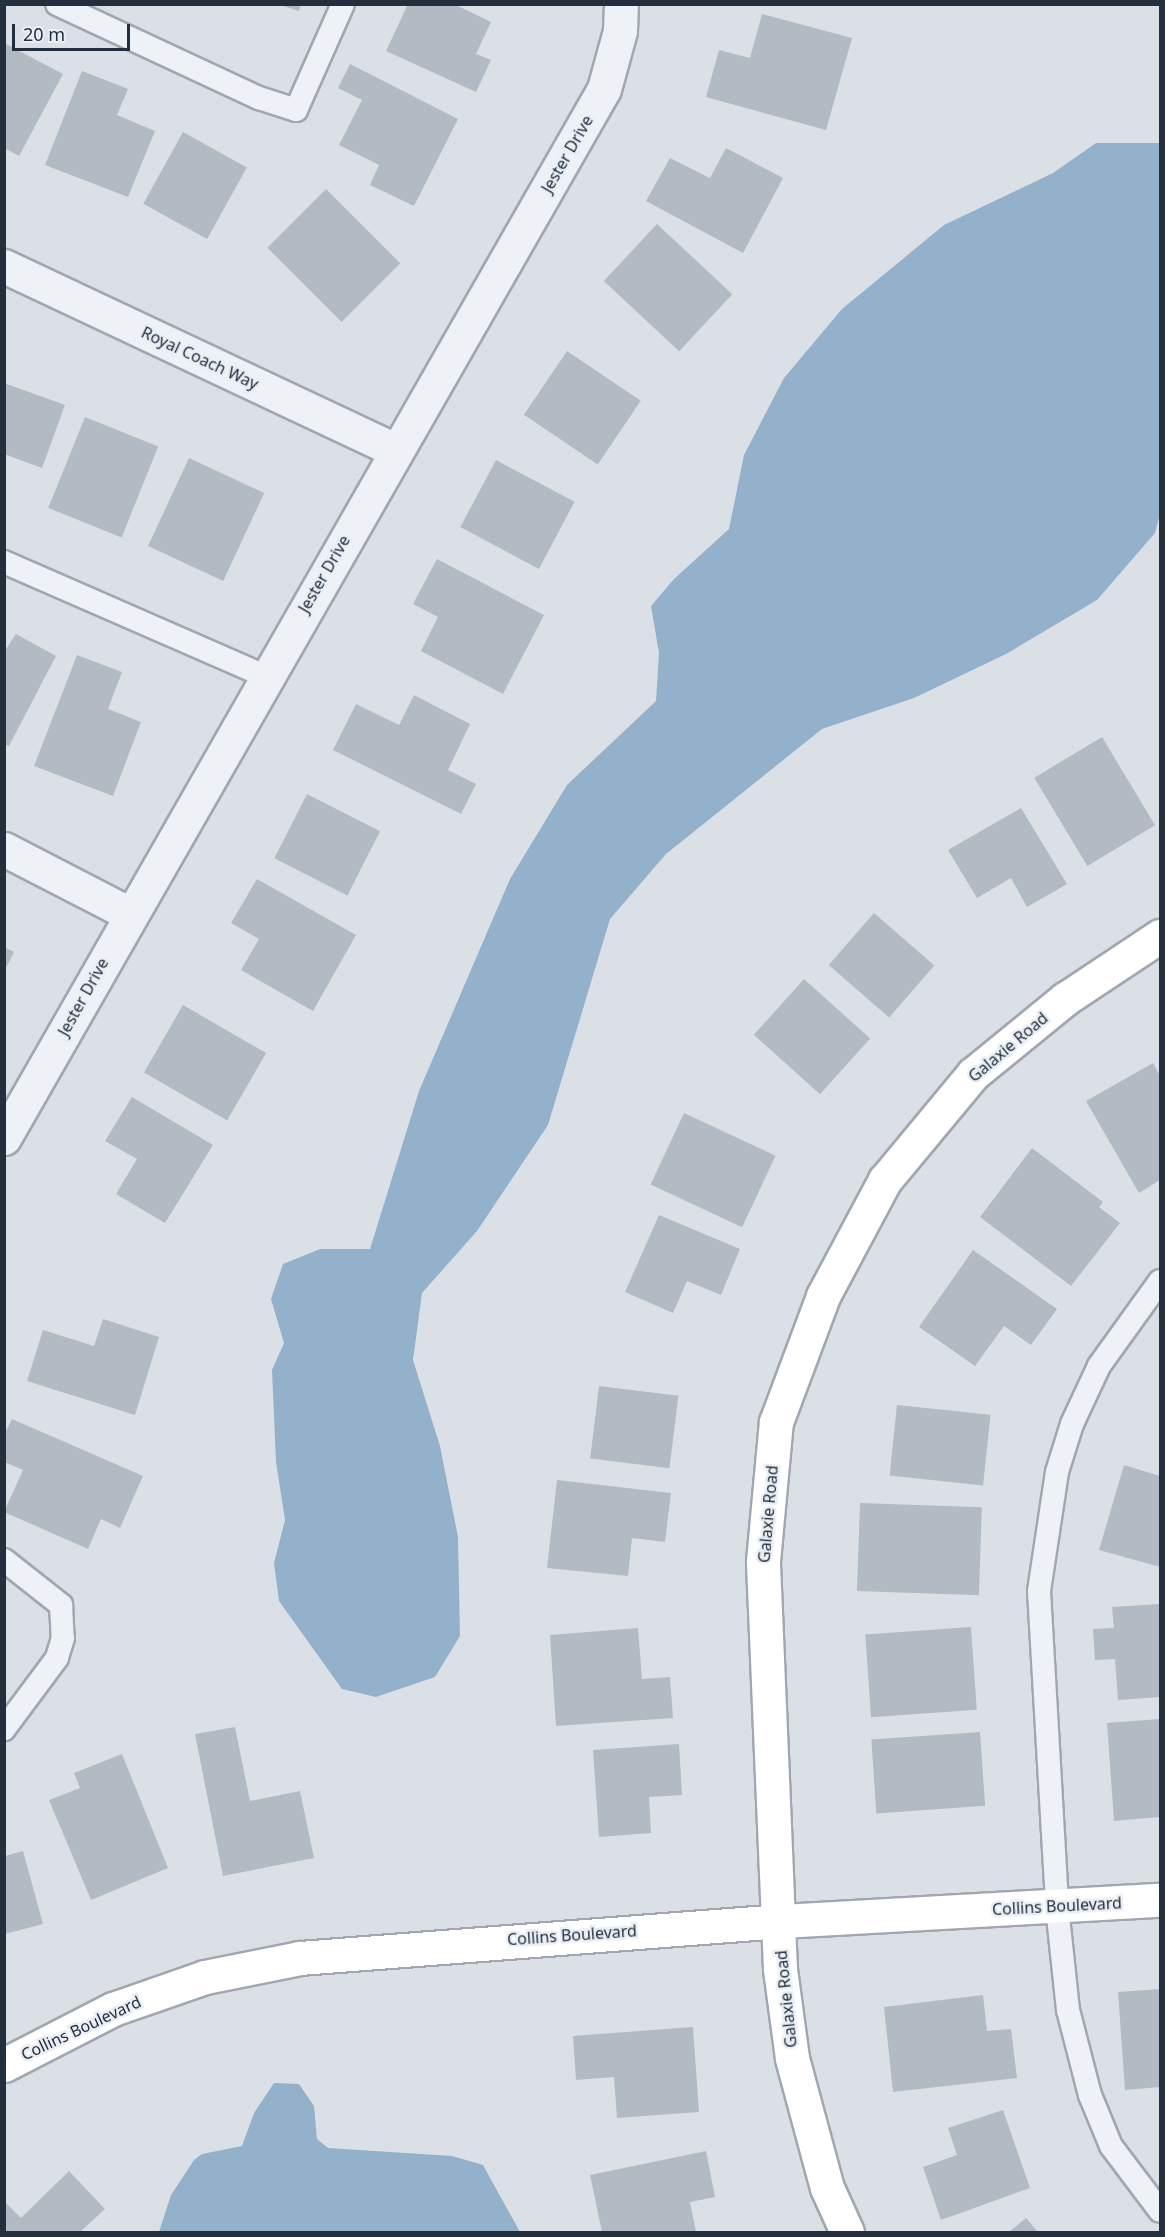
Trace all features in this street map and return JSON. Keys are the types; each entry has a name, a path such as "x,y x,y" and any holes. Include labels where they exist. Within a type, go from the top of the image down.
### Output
{"street":[{"name":"Jester Drive","path":"4,1138 265,676 604,89 620,31 621,4"},
{"name":"Royal Coach Way","path":"4,266 395,450"},
{"path":"4,849 130,914"},
{"name":"Galaxie Road","path":"847,2232 826,2188 792,2058 780,1969 780,1921 763,1561 776,1422 823,1296 885,1180 973,1074 1065,999 1161,936"},
{"name":"Collins Boulevard","path":"4,2065 113,2009 205,1977 300,1958 780,1921 1161,1900"}],"lane":[{"path":"57,4 259,98 296,110 343,4"},
{"path":"4,562 265,676"},
{"path":"1161,1281 1099,1366 1072,1424 1057,1472 1038,1591 1057,1907 1068,2010 1090,2095 1111,2146 1161,2211"},
{"path":"4,1560 61,1605 63,1638 57,1658 4,1729"}],"water":[{"path":"1096,143 1160,143 1160,514 1155,533 1097,600 1006,654 914,698 822,729 666,854 610,919 548,1125 477,1231 422,1293 413,1360 440,1446 458,1537 460,1636 435,1677 376,1697 342,1689 279,1601 274,1563 285,1520 276,1462 272,1370 284,1343 271,1299 283,1264 320,1249 370,1249 419,1091 510,879 567,785 656,701 659,653 651,606 674,579 729,529 744,455 784,378 842,309 944,225 1053,173"},
{"path":"274,2083 299,2084 314,2106 317,2139 328,2148 452,2156 483,2165 520,2232 159,2232 171,2195 194,2160 202,2154 242,2146 254,2113"}],"building":[{"path":"277,4 301,4 299,11"},
{"path":"408,4 454,4 491,22 476,54 491,60 476,92 386,51"},
{"path":"762,14 852,38 826,130 706,97 719,50 750,58"},
{"path":"4,43 63,74 19,156 4,148"},
{"path":"350,64 458,119 414,206 370,185 379,165 339,145 362,100 338,88"},
{"path":"82,71 128,89 117,115 155,131 128,197 45,165"},
{"path":"183,132 247,167 207,239 143,204"},
{"path":"726,148 783,178 743,253 646,201 670,158 710,178"},
{"path":"326,189 400,263 342,322 267,248"},
{"path":"657,224 732,294 679,351 604,281"},
{"path":"567,351 641,401 598,465 524,415"},
{"path":"4,383 65,405 42,468 4,454"},
{"path":"85,417 158,447 122,537 48,508"},
{"path":"189,458 264,493 223,581 148,546"},
{"path":"496,460 575,502 539,569 460,527"},
{"path":"437,559 544,615 503,694 421,651 438,617 413,604"},
{"path":"16,634 56,656 9,746 4,744 4,652"},
{"path":"77,655 122,672 108,709 141,722 113,796 34,766"},
{"path":"414,695 470,724 448,770 476,784 461,814 333,750 356,704 399,725"},
{"path":"1102,737 1155,825 1087,866 1034,778"},
{"path":"307,794 380,831 347,895 274,858"},
{"path":"1021,808 1067,884 1027,907 1011,878 977,898 948,850"},
{"path":"257,879 356,935 313,1011 241,970 259,939 231,923"},
{"path":"874,913 934,965 889,1018 829,965"},
{"path":"4,947 14,952 4,972"},
{"path":"804,979 870,1039 820,1094 754,1035"},
{"path":"183,1005 266,1053 227,1121 144,1073"},
{"path":"1153,1063 1160,1076 1160,1180 1139,1193 1086,1101"},
{"path":"132,1097 213,1145 165,1223 116,1194 137,1159 105,1141"},
{"path":"684,1113 776,1156 742,1227 651,1185"},
{"path":"1032,1148 1103,1202 1099,1207 1120,1223 1071,1286 980,1217"},
{"path":"659,1215 740,1249 721,1295 687,1281 673,1313 625,1292"},
{"path":"973,1250 1057,1309 1031,1345 1004,1326 975,1366 919,1327"},
{"path":"103,1319 159,1337 135,1415 27,1381 43,1330 94,1346"},
{"path":"599,1386 678,1396 670,1468 590,1458"},
{"path":"897,1405 990,1415 983,1485 890,1476"},
{"path":"12,1419 143,1476 120,1528 101,1519 88,1549 4,1512 23,1470 4,1462 4,1435"},
{"path":"1124,1465 1160,1476 1160,1567 1099,1550"},
{"path":"557,1480 671,1493 665,1542 632,1538 628,1576 547,1568"},
{"path":"860,1503 982,1507 979,1595 857,1591"},
{"path":"1160,1604 1160,1697 1118,1700 1115,1659 1095,1660 1093,1629 1114,1628 1112,1607"},
{"path":"971,1627 977,1710 871,1717 865,1634"},
{"path":"638,1628 642,1679 670,1677 673,1718 556,1726 550,1635"},
{"path":"1160,1719 1160,1817 1114,1821 1107,1723"},
{"path":"235,1727 250,1801 300,1791 314,1858 223,1876 195,1734"},
{"path":"980,1732 985,1806 876,1813 871,1740"},
{"path":"679,1744 682,1795 649,1797 651,1833 599,1837 593,1750"},
{"path":"122,1754 168,1868 91,1900 49,1800 80,1788 74,1773"},
{"path":"23,1851 43,1924 5,1934 5,1856"},
{"path":"1160,1989 1160,2087 1125,2090 1118,1992"},
{"path":"983,1995 987,2031 1011,2029 1017,2078 893,2092 884,2007"},
{"path":"693,2027 699,2112 617,2118 614,2077 576,2080 573,2036"},
{"path":"1003,2110 1030,2188 941,2220 923,2167 957,2155 948,2128"},
{"path":"706,2151 715,2197 690,2202 696,2232 602,2232 590,2175"},
{"path":"69,2171 105,2209 80,2232 4,2232 4,2201 21,2218"},
{"path":"1026,2218 1038,2232 1009,2232"}]}
